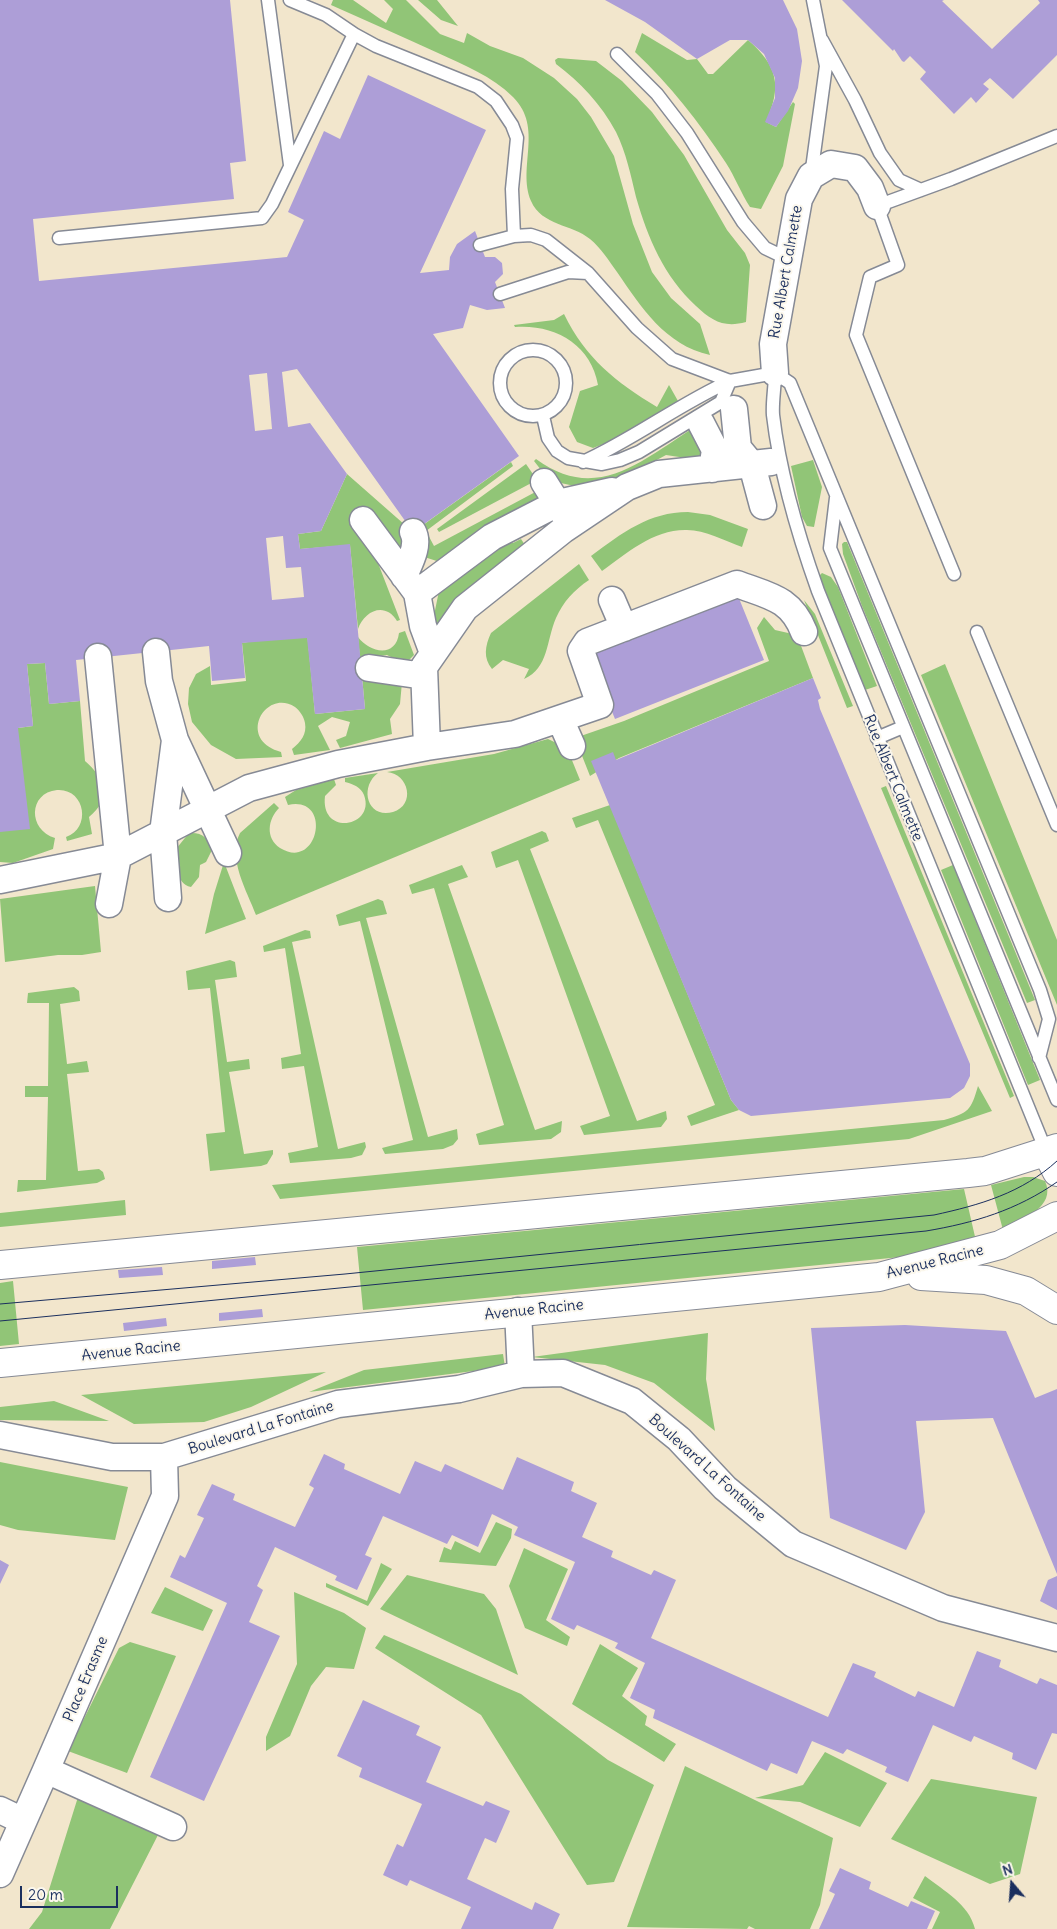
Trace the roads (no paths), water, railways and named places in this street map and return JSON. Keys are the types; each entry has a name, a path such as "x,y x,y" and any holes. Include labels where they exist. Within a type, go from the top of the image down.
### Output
{"street":[{"path":"811,176 831,164 855,168 870,188 877,206"},
{"name":"Rue Albert Calmette","path":"775,373 773,344 788,259 799,199 811,176"},
{"path":"734,409 738,459"},
{"path":"701,423 738,459 763,506"},
{"path":"428,664 465,608 627,487 659,474 738,459"},
{"path":"410,585 492,536 545,486 627,487"},
{"path":"545,486 569,530"},
{"path":"363,520 410,585 423,626 428,664 427,747"},
{"path":"410,585 416,538 413,532"},
{"path":"0,880 118,856 249,788 338,764 427,747 515,734 560,719 603,716 582,652 586,642 739,580 781,600 799,620 804,632"},
{"path":"612,600 624,628"},
{"path":"156,652 158,681 175,740 228,853"},
{"path":"98,657 118,856 109,904"},
{"path":"369,668 428,664"},
{"path":"560,719 572,746"},
{"path":"168,898 163,833 175,740"},
{"path":"0,1265 968,1173 1053,1157"},
{"name":"Avenue Racine","path":"0,1364 518,1311 879,1277 1000,1245 1057,1216"},
{"path":"879,1277 946,1276 986,1280 1026,1291 1057,1310"},
{"path":"518,1311 522,1374"},
{"name":"Boulevard La Fontaine","path":"0,1435 112,1457 164,1457 338,1404 458,1389 522,1374 563,1373 632,1401 679,1439 725,1488 793,1544 943,1608 1057,1638"},
{"name":"Place Erasme","path":"0,1874 12,1816 46,1770 165,1496 164,1457"},
{"path":"46,1770 173,1828"}],"lane":[{"path":"268,0 290,166"},
{"path":"290,0 326,15 376,46 478,87 496,101 512,125 517,138 512,189 514,236"},
{"path":"811,176 826,66 813,0"},
{"path":"59,238 262,218 272,204 354,34"},
{"path":"822,40 855,100 880,153 899,180 921,190"},
{"path":"618,54 657,94 687,132 743,222 765,248 788,259"},
{"path":"954,574 856,335 870,277 898,265 877,206 1057,136"},
{"path":"480,245 514,236 531,235 546,240 588,273 636,328 672,359 730,381 775,373 790,382 1040,990 1049,1019 1039,1058"},
{"path":"500,294 568,272 588,273"},
{"path":"532,349 548,353 560,363 567,378 565,394 556,408 542,416 526,416 512,410 502,397 500,388 499,380 504,365 516,354 532,349"},
{"name":"Rue Albert Calmette","path":"775,373 773,414 798,536 877,738 1053,1157"},
{"path":"542,416 548,438 557,451 568,458 602,464 620,460 638,452 721,402 730,381"},
{"name":"Rue Albert Calmette","path":"837,496 830,548 1057,1100"},
{"path":"978,632 1057,826"},
{"path":"877,738 903,727"}],"tram line":[{"path":"0,1304 345,1274 934,1215 968,1207 1015,1190 1044,1172 1057,1161"},
{"path":"0,1321 926,1231 961,1224 995,1214 1011,1208 1057,1182"}]}
